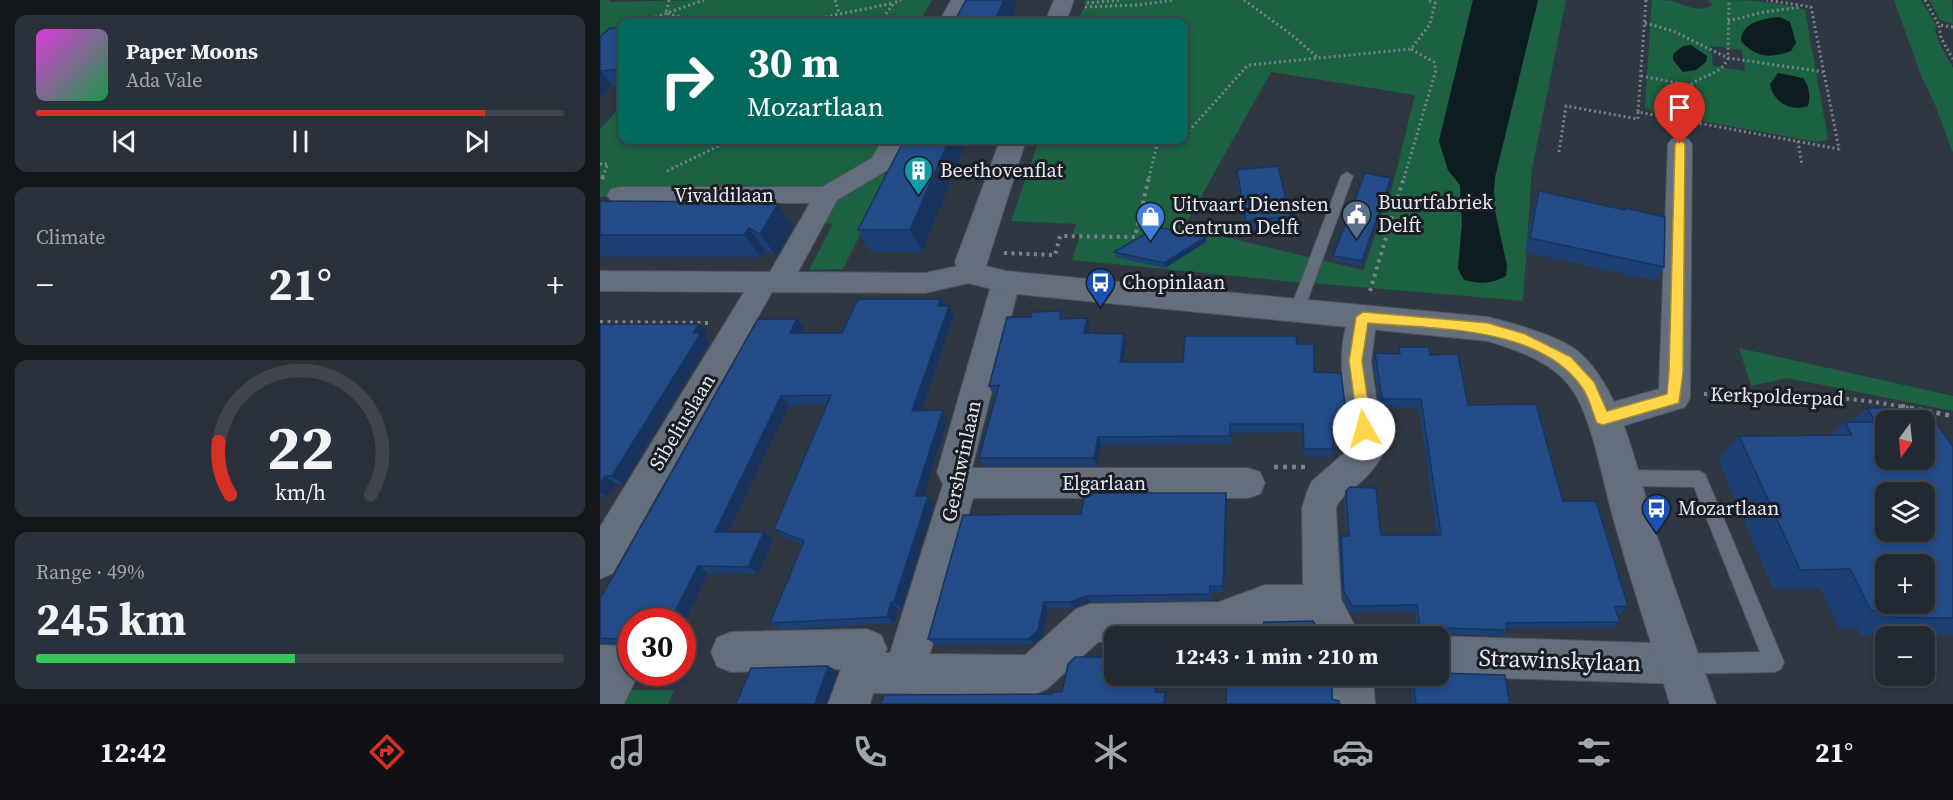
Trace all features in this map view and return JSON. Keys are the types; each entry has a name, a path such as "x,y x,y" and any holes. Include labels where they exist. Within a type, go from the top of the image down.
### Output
{"street":[{"path":"950,18 960,0"},
{"path":"1603,418 1674,398 1677,360 1680,132"},
{"path":"771,282 827,195 882,163 891,144"},
{"path":"600,281 925,283 973,263 1011,144"},
{"name":"Vivaldilaan","path":"610,190 827,195"},
{"path":"973,263 1006,282 1488,328 1520,338 1567,361 1589,386 1603,418 1638,537 1693,704"},
{"name":"Sibeliuslaan","path":"600,561 610,528 740,323 771,282"},
{"name":"Gershwinlaan","path":"904,674 960,483 954,472 1006,282"},
{"path":"854,688 904,674 1033,675 1090,623 1219,621 1265,604 1332,620 1319,508 1324,492 1354,467 1367,452 1356,361 1363,317"},
{"name":"Elgarlaan","path":"960,483 1248,483"},
{"path":"731,652 867,649 854,688"},
{"name":"Strawinskylaan","path":"1449,656 1681,664"},
{"path":"600,665 622,666 602,704"},
{"path":"1353,686 1354,704"}],"lane":[{"path":"1297,310 1347,176"},
{"path":"1621,478 1699,479 1774,662 1681,664"}],"path":[{"path":"666,13 669,0"},
{"path":"652,18 704,0"},
{"path":"835,0 839,13"},
{"path":"818,18 901,0"},
{"path":"1086,0 1085,3 1138,5 1174,0"},
{"path":"1060,10 1122,0"},
{"path":"1244,0 1292,35 1317,58"},
{"path":"1411,49 1431,24 1435,3 1427,0"},
{"path":"1558,152 1566,106 1638,119 1646,0"},
{"path":"1641,76 1689,85 1725,66 1728,58 1729,0"},
{"path":"1767,0 1811,7"},
{"path":"1925,0 1939,25 1941,38 1953,59"},
{"path":"883,18 894,3"},
{"path":"1728,21 1764,12 1811,7"},
{"path":"1638,112 1680,132 1798,141 1839,149 1811,7"},
{"path":"666,13 683,18"},
{"path":"1645,23 1673,31 1728,58 1824,72"},
{"path":"1939,25 1953,27"},
{"path":"1188,132 1248,65 1411,49 1434,62 1436,70 1363,317"},
{"path":"1680,132 1681,104 1689,85"},
{"path":"1798,141 1802,166"},
{"path":"600,164 608,164 610,190 721,144"},
{"path":"973,263 1055,255 1060,236 1135,237 1157,144"},
{"path":"600,322 740,323"},
{"name":"Kerkpolderpad","path":"1674,398 1700,394 1809,394 1869,400 1953,416"}],"green space":[{"path":"600,0 610,0 610,2 932,0 921,18 618,18 618,42 600,48"},
{"path":"1085,0 1473,0 1439,141 1448,170 1460,185 1462,224 1458,269 1507,266 1493,202 1495,177 1538,0 1566,0 1532,169 1523,301 1312,283 1320,260 1363,270 1393,184 1415,95 1271,72 1184,227 1313,258 1304,283 1072,260 1080,235 1073,234 1076,224 1011,221 1038,144 1188,144 1188,18 1079,18 1086,4 1084,4"},
{"path":"1652,0 1672,1 1698,9 1713,5 1708,0 1732,0 1782,4 1805,10 1828,139 1816,142 1652,112 1645,106","holes":["1711,46 1742,50 1745,71 1713,66"]},
{"path":"1894,0 1921,0 1937,26 1935,30 1939,43 1953,68 1953,153 1936,107 1922,78"},
{"path":"1929,0 1952,0 1953,24 1940,20"},
{"path":"618,109 618,144 886,144 879,162 827,192 635,193 600,197 600,129"},
{"path":"886,174 900,174 862,231 843,269 809,270 833,224 823,223 840,196 865,179"},
{"path":"1739,348 1953,396 1953,411 1787,378 1751,386"},
{"path":"629,690 674,690 668,704 622,704"}],"shaded area":[{"path":"1473,0 1538,0 1495,177 1493,202 1507,266 1506,276 1496,281 1486,282 1464,280 1458,269 1462,224 1460,185 1448,170 1439,141"},
{"path":"1780,17 1790,22 1796,43 1791,51 1771,56 1759,54 1741,41 1749,25 1768,18"},
{"path":"1691,45 1707,56 1706,62 1696,70 1683,72 1673,60 1673,54 1683,46"},
{"path":"1778,73 1803,78 1809,91 1808,106 1795,108 1784,104 1775,96 1770,84"}],"building":[{"path":"966,0 1004,0 996,18 956,18"},
{"path":"610,28 618,28 618,69 600,71 600,37"},
{"path":"902,144 947,144 910,230 858,230"},
{"path":"1278,166 1290,216 1246,221 1237,170"},
{"path":"1365,173 1391,178 1362,261 1333,256"},
{"path":"1539,191 1665,217 1664,267 1530,238"},
{"path":"600,201 778,204 760,234 749,228 744,235 600,235"},
{"path":"1157,227 1206,237 1164,263 1114,252"},
{"path":"858,299 941,299 938,306 949,306 912,411 943,410 915,496 928,496 894,602 891,603 887,617 770,623 804,541 774,529 831,395 781,396 715,532 764,532 748,567 698,566 677,608 618,608 618,639 600,638 600,599 758,319 797,319 790,333 842,333"},
{"path":"1061,311 1060,319 1087,318 1084,333 1124,334 1120,362 1183,362 1185,336 1296,336 1297,344 1314,344 1314,372 1341,373 1346,413 1340,413 1340,424 1332,424 1333,449 1304,449 1303,424 1230,424 1230,436 1098,437 1094,458 979,458 999,385 989,386 1007,317 1031,317 1032,312"},
{"path":"600,324 699,324 693,333 701,333 612,476 605,476 600,484"},
{"path":"1399,347 1429,347 1430,355 1458,354 1468,405 1536,404 1563,501 1596,501 1628,606 1615,607 1620,622 1506,623 1507,630 1449,628 1449,626 1420,626 1417,605 1352,606 1344,592 1341,536 1349,536 1346,491 1350,487 1376,488 1381,535 1441,535 1421,399 1382,399 1375,353 1400,354"},
{"path":"1867,408 1897,408 1898,410 1875,410 1875,420"},
{"path":"1845,422 1875,422 1875,470 1935,470 1935,422 1953,447 1953,618 1894,618 1892,614 1935,614 1935,554 1875,554 1875,611 1871,611 1850,569 1800,570 1739,436 1852,435"},
{"path":"1085,493 1226,493 1223,586 1210,586 1210,594 1087,596 1070,602 1044,602 1038,630 1029,639 928,639 963,515 1081,514"},
{"path":"1313,621 1316,626 1264,626 1264,622"},
{"path":"1075,657 1104,657 1104,686 1155,686 1155,692 1165,692 1164,704 881,704 884,695 1052,694 1052,692 1062,692 1068,664"},
{"path":"828,666 815,704 736,704 751,668"},
{"path":"1449,673 1505,675 1510,704 1416,704 1414,686 1449,686"},
{"path":"1227,686 1332,686 1332,699 1339,701 1340,704 1226,704"}],"place":[{"name":"Beethovenflat","path":"919,196"},
{"name":"Buurtfabriek Delft","path":"1357,240"},
{"name":"Uitvaart Diensten Centrum Delft","path":"1151,242"},
{"name":"Chopinlaan","path":"1101,308"},
{"name":"Mozartlaan","path":"1657,534"}],"route":[{"path":"1364,429 1356,361 1363,317 1488,328 1520,338 1567,361 1589,386 1603,418 1674,398 1680,144"}]}
